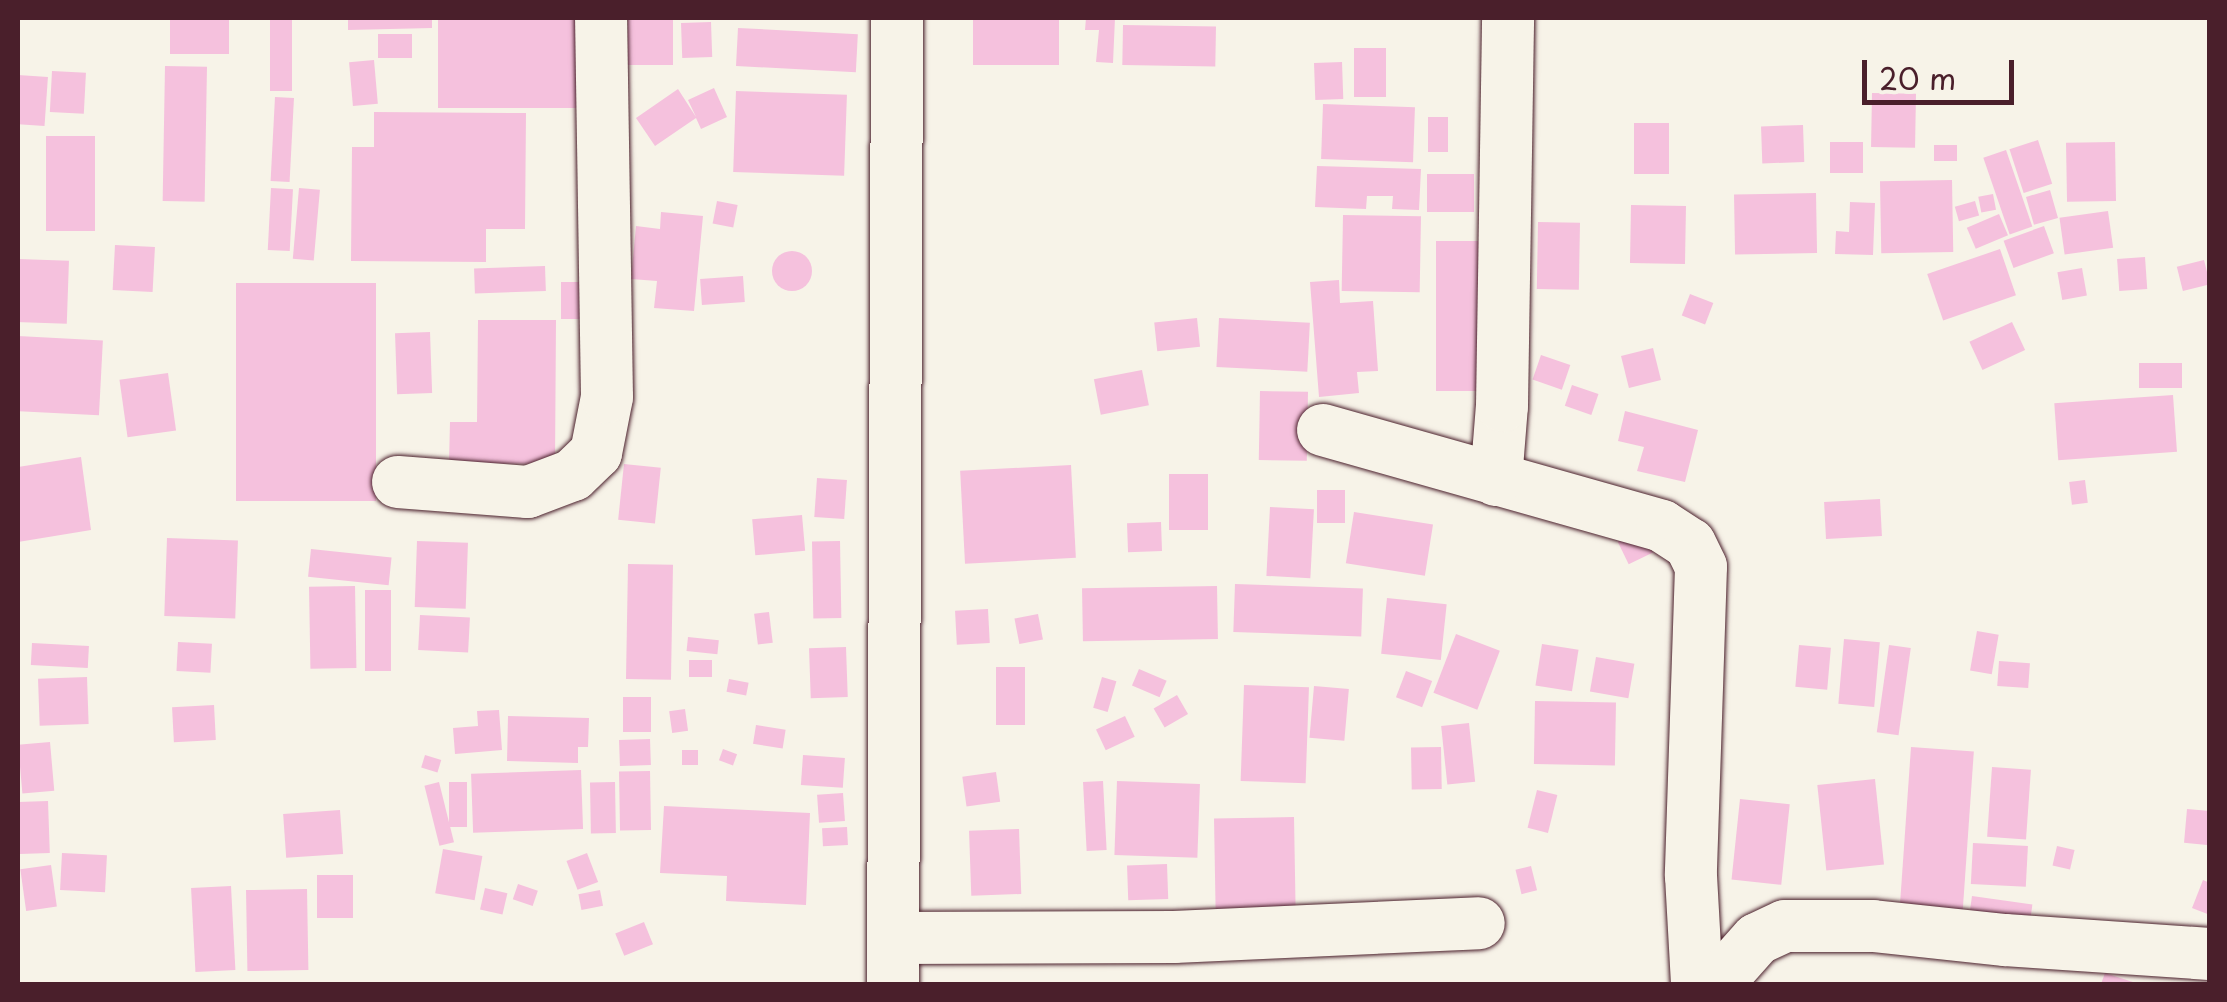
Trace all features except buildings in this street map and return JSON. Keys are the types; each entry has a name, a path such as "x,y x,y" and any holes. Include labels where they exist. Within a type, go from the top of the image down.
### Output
{"street":[{"path":"398,482 528,492 573,476 596,453 607,397 601,18"},
{"path":"897,18 894,961 1174,936 1480,923"},
{"path":"1496,480 1502,406 1508,18"},
{"path":"1323,430 1662,526 1690,544 1701,567 1691,876 1697,984"},
{"path":"1718,984 1756,940 1785,926 1873,926 2005,940 2210,954"}]}
